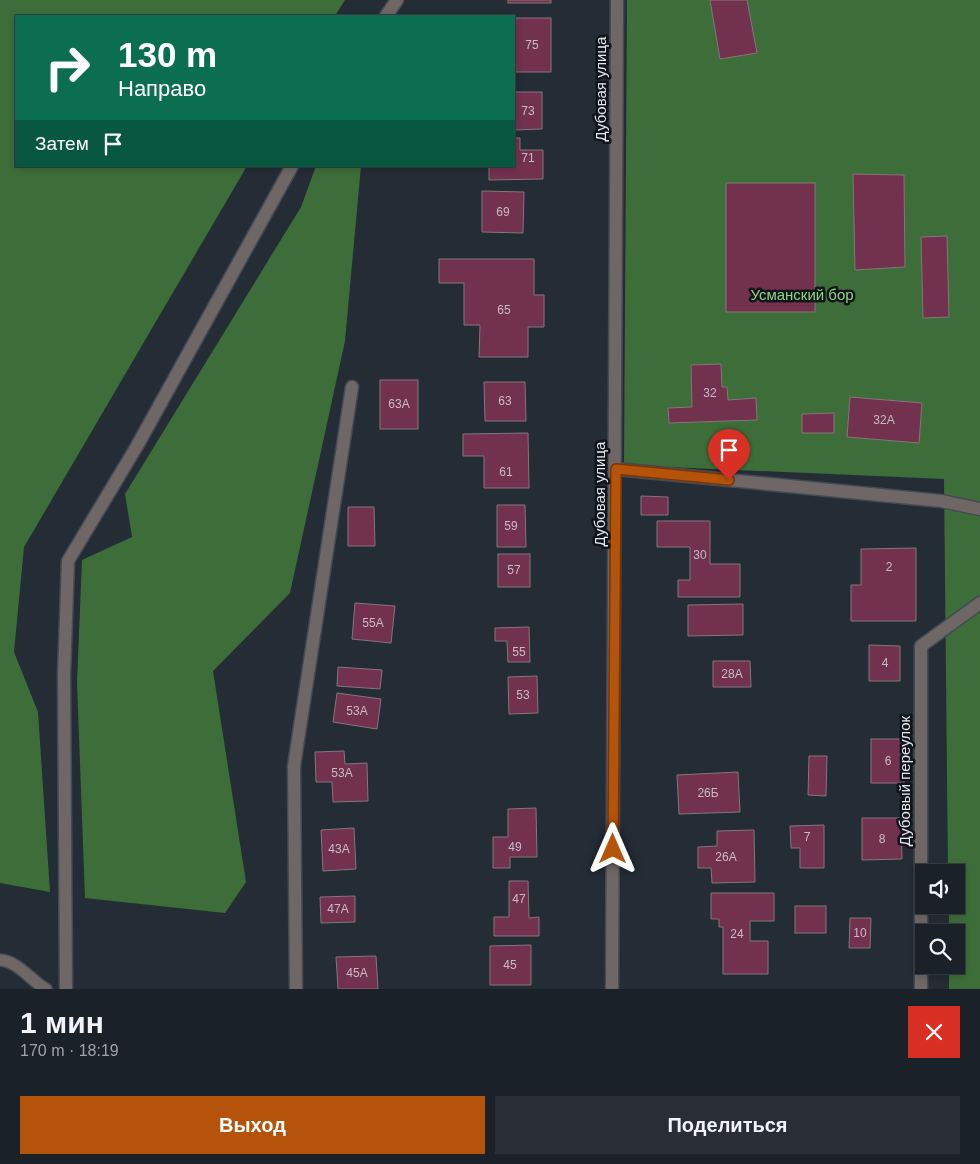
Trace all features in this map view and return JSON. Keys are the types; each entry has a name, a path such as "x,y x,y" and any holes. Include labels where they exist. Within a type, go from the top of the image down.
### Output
{"street":[{"path":"387,15 396,0"},
{"name":"Дубовая улица","path":"612,989 617,0"},
{"path":"66,989 64,674 68,561 137,446 291,167"},
{"path":"296,989 294,766 352,387"},
{"path":"616,469 941,501 980,509"},
{"name":"Дубовый переулок","path":"921,989 921,646 980,603"}],"lane":[{"path":"0,960 4,960 23,971 46,989"}],"green space":[{"path":"0,0 345,0 336,15 15,15 15,167 246,167 24,547 14,652 38,712 50,892 0,883"},
{"name":"Усманский бор","path":"627,0 980,0 980,989 949,989 949,974 965,974 965,924 949,924 949,914 965,914 965,864 948,864 944,479 624,465"},
{"path":"316,167 361,167 345,341 290,593 213,671 246,882 225,913 85,898 77,683 82,560 132,537 125,494 301,207"}],"building":[{"path":"508,0 551,0 551,3 508,3"},
{"path":"710,0 747,0 757,53 720,59"},
{"path":"515,18 551,18 551,72 515,72"},
{"path":"515,92 542,92 542,129 515,130"},
{"path":"515,138 520,138 520,150 543,150 543,179 489,180 489,167 515,167"},
{"path":"853,174 904,175 905,267 855,270"},
{"path":"726,183 815,183 815,312 726,312"},
{"path":"482,191 524,192 523,233 482,232"},
{"path":"947,236 949,317 923,318 921,237"},
{"path":"439,259 534,259 534,295 544,295 544,327 528,327 528,357 479,357 480,325 464,325 464,283 439,283"},
{"path":"721,364 722,387 727,387 728,400 756,398 757,420 669,423 668,408 692,407 691,365"},
{"path":"380,380 418,380 418,429 380,429"},
{"path":"484,382 525,382 526,421 485,421"},
{"path":"850,397 922,403 919,443 847,437"},
{"path":"834,413 834,433 802,433 802,414"},
{"path":"528,433 529,488 484,488 484,456 463,456 463,434"},
{"path":"641,496 668,497 668,515 641,515"},
{"path":"497,505 525,505 526,547 497,547"},
{"path":"348,507 374,507 375,546 348,546"},
{"path":"657,521 710,521 710,564 740,564 740,597 678,597 678,580 690,580 690,547 657,547"},
{"path":"916,548 916,621 851,621 851,585 861,585 861,549"},
{"path":"498,554 530,554 530,587 498,587"},
{"path":"355,603 395,606 391,643 352,639"},
{"path":"743,604 743,635 688,636 688,605"},
{"path":"529,627 530,662 508,662 507,641 495,641 495,628"},
{"path":"869,645 900,646 900,681 869,681"},
{"path":"713,661 750,661 751,687 713,687"},
{"path":"338,667 382,670 380,689 337,686"},
{"path":"537,676 538,713 509,714 508,677"},
{"path":"337,693 381,699 377,729 333,722"},
{"path":"871,739 904,739 904,783 871,783"},
{"path":"344,751 345,764 367,763 368,801 333,802 332,782 316,782 315,752"},
{"path":"809,756 827,756 826,796 808,795"},
{"path":"738,772 740,812 679,814 677,775"},
{"path":"536,808 537,857 510,857 510,868 493,868 493,837 508,837 508,809"},
{"path":"862,818 901,818 902,859 862,860"},
{"path":"824,825 824,868 800,868 800,848 791,848 790,826"},
{"path":"354,828 356,869 323,871 321,830"},
{"path":"754,830 755,882 712,883 711,868 698,868 698,847 717,846 717,831"},
{"path":"509,881 528,881 529,918 539,917 539,936 494,936 494,917 509,917"},
{"path":"711,893 774,893 774,921 750,921 750,941 768,941 768,974 723,974 723,927 719,927 719,919 711,919"},
{"path":"355,896 355,922 321,923 320,897"},
{"path":"795,906 826,906 826,933 795,933"},
{"path":"850,918 871,918 870,948 849,948"},
{"path":"531,945 531,985 490,985 490,946"},
{"path":"376,956 378,989 338,989 336,957"}],"route":[{"path":"613,849 616,469 729,480"}]}
